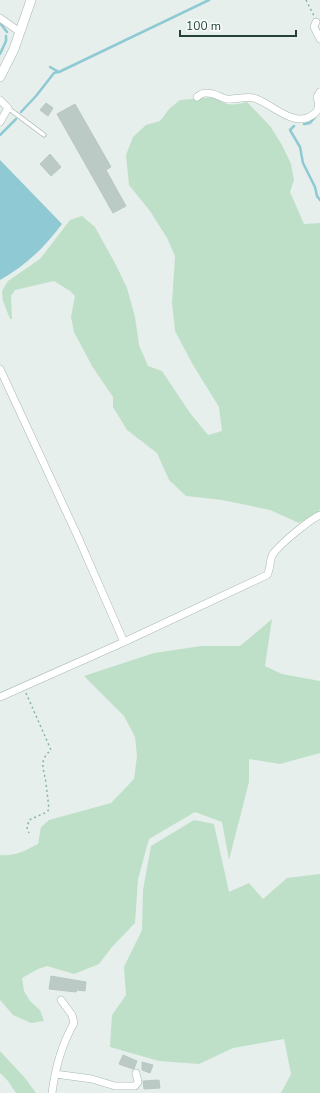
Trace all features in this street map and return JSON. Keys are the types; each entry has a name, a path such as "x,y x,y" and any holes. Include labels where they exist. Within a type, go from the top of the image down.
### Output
{"street":[{"path":"0,77 10,58 31,0"},
{"path":"0,18 20,32"},
{"path":"316,22 314,27 320,39"},
{"path":"197,97 204,93 216,94 224,98 254,98 290,118 307,118 318,110 319,104 317,97 320,92"},
{"path":"0,100 8,108 0,122"},
{"path":"0,369 78,537 124,642"},
{"path":"0,697 124,642 267,575 269,572 272,555 299,529 320,515"},
{"path":"52,1093 55,1074 68,1034 74,1023 72,1015 61,1000"},
{"path":"55,1074 92,1079 115,1086 134,1086 138,1082 136,1073"}],"lane":[{"path":"8,108 44,134"}],"path":[{"path":"306,0 316,22"},
{"path":"23,687 51,750 46,755 42,768 46,780 49,809 47,812 29,820 27,828 29,833"}],"green space":[{"path":"215,97 227,104 247,102 270,126 282,145 291,164 294,180 290,192 304,224 320,223 320,509 317,513 299,523 270,510 222,500 186,496 169,480 157,453 127,430 113,407 113,397 92,366 74,332 71,317 75,296 70,291 54,281 15,290 11,296 12,319 10,319 3,301 2,291 8,281 40,259 70,220 82,216 95,227 127,288 135,317 139,345 148,366 162,371 190,413 208,435 222,431 219,407 193,365 175,331 172,303 175,256 167,238 150,211 129,185 126,155 133,137 146,125 160,121 169,109 180,100"},
{"path":"272,619 265,666 282,674 320,681 320,753 280,764 249,759 249,782 229,860 222,822 195,812 149,839 138,879 135,923 112,947 99,964 74,974 47,966 22,978 24,991 30,1001 40,1010 44,1021 31,1023 13,1015 0,1000 0,855 15,854 38,844 41,827 49,820 111,803 134,779 137,756 135,737 124,716 84,676 154,653 201,646 240,646"},
{"path":"194,820 214,824 229,892 249,883 263,899 287,878 320,874 320,1093 281,1093 291,1074 284,1039 233,1048 199,1064 159,1061 110,1047 112,1015 126,995 124,967 142,930 143,890 151,846"},
{"path":"0,1051 25,1078 36,1093 16,1093 8,1081 0,1073"}],"water":[{"path":"0,160 62,224 34,255 18,269 0,280"}],"building":[{"path":"46,103 53,108 48,116 40,110"},
{"path":"75,104 111,167 106,170 126,206 113,213 57,114"},
{"path":"50,154 61,167 51,176 40,164"},
{"path":"51,976 86,982 85,991 77,990 76,992 49,989"},
{"path":"123,1055 137,1061 134,1069 119,1064"},
{"path":"142,1062 153,1065 150,1073 142,1070"},
{"path":"159,1080 160,1088 144,1089 143,1081"}],"waterway":[{"path":"50,67 59,72 209,0"},
{"path":"0,23 7,32"},
{"path":"0,54 6,41 6,36"},
{"path":"21,112 54,73 58,72"},
{"path":"304,124 310,123 316,116"},
{"path":"0,135 16,119"},
{"path":"294,126 290,130 300,147 303,163 320,200"}]}
